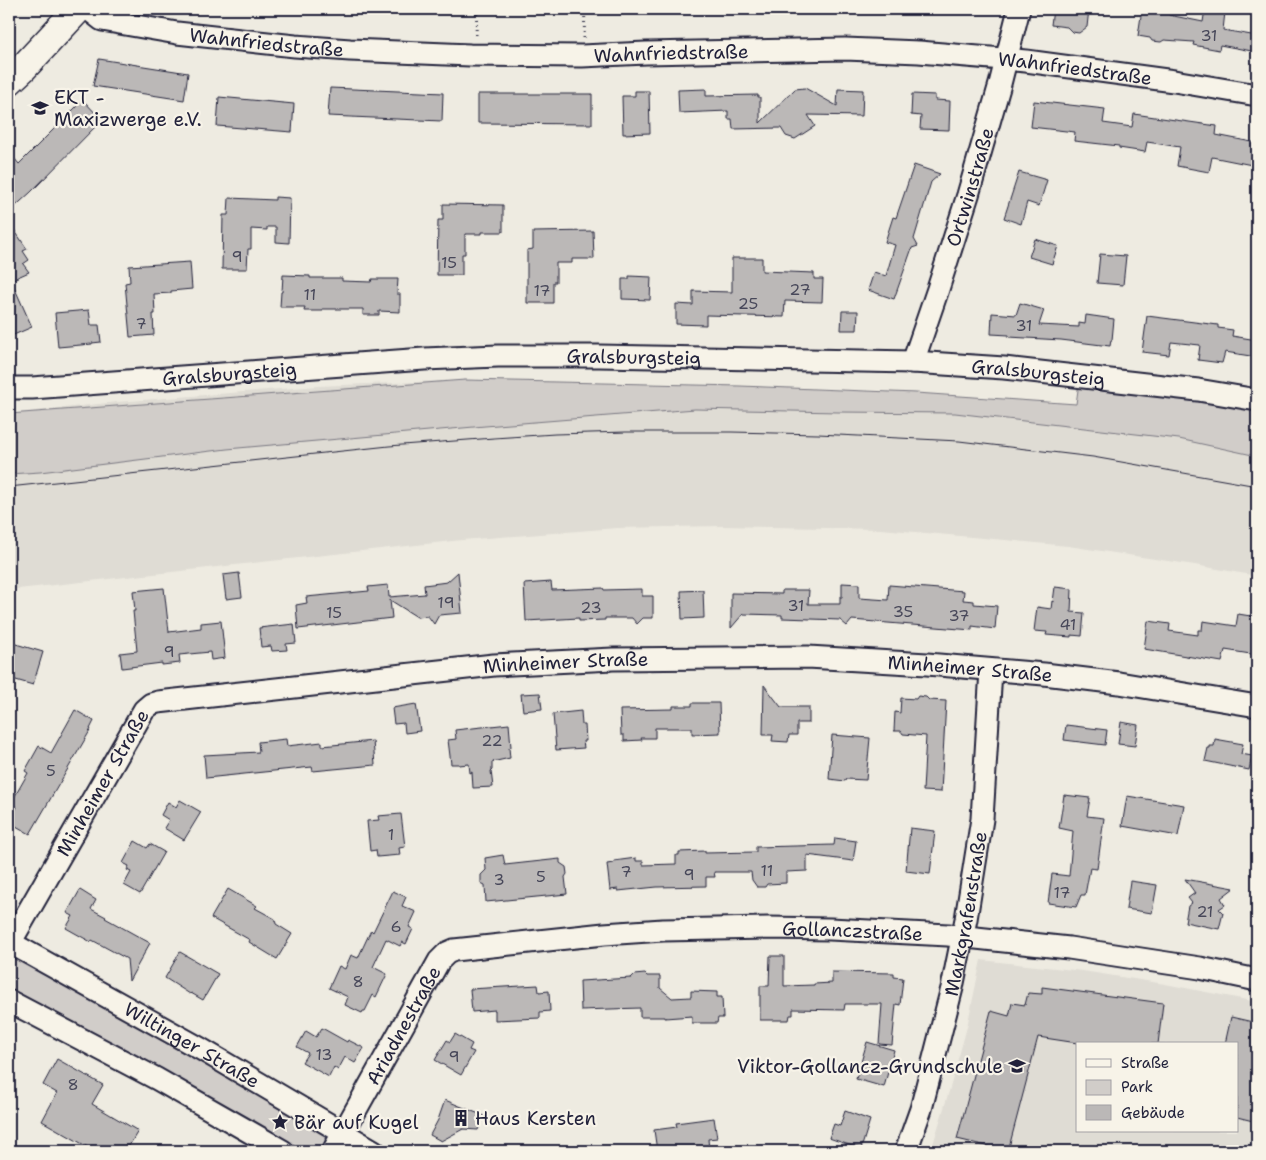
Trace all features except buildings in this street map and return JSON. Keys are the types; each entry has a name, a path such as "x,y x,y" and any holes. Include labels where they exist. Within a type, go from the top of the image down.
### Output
{"street":[{"path":"9,81 78,9"},
{"name":"Wahnfriedstraße","path":"88,9 102,20 177,33 350,50 470,55 582,56 845,49 919,52 1006,60 1174,80 1257,95"},
{"name":"Ortwinstraße","path":"913,362 968,195 1019,9"},
{"name":"Gralsburgsteig","path":"9,388 424,359 498,356 608,356 913,362 1004,368 1198,390 1257,400"},
{"name":"Minheimer Straße","path":"9,943 144,710 151,704 494,665 613,659 808,657 927,664 1044,674 1118,683 1257,706"},
{"name":"Markgrafenstraße","path":"906,1151 921,1109 952,988 962,936 982,818 991,670"},
{"name":"Gollanczstraße","path":"447,953 454,950 604,934 718,928 830,929 962,936 1069,948 1200,968 1257,980"},
{"name":"Wiltinger Straße","path":"9,943 201,1049 338,1142 374,1151"},
{"name":"Ariadnestraße","path":"338,1142 439,961 447,953"},
{"path":"9,1001 157,1079 283,1151"}],"path":[{"path":"476,43 477,9"},
{"path":"584,42 585,9"}],"shaded area":[{"path":"465,380 916,393 1076,404 1257,428 1257,576 1068,546 994,539 881,529 721,526 617,528 462,540 9,590 9,414 117,402 318,386"},
{"name":"Viktor-Gollancz-Grundschule","path":"981,960 1083,971 1165,984 1257,1002 1257,1151 931,1151 967,1027"}],"green space":[{"path":"465,380 740,386 916,393 1076,404 1079,383 1257,407 1257,456 1179,439 955,413 695,409 227,449 40,472 9,474 9,414"},
{"path":"9,951 169,1040 325,1133 323,1147 320,1151 296,1151 152,1068 9,992"}],"tram line":[{"path":"9,487 389,446 555,434 626,432 818,434 959,441 1093,457 1257,486"}],"place":[{"name":"EKT - Maxizwerge e.V.","path":"40,108"},
{"name":"Viktor-Gollancz-Grundschule","path":"1017,1066"},
{"name":"Haus Kersten","path":"461,1118"},
{"name":"Bär auf Kugel","path":"280,1122"}]}
